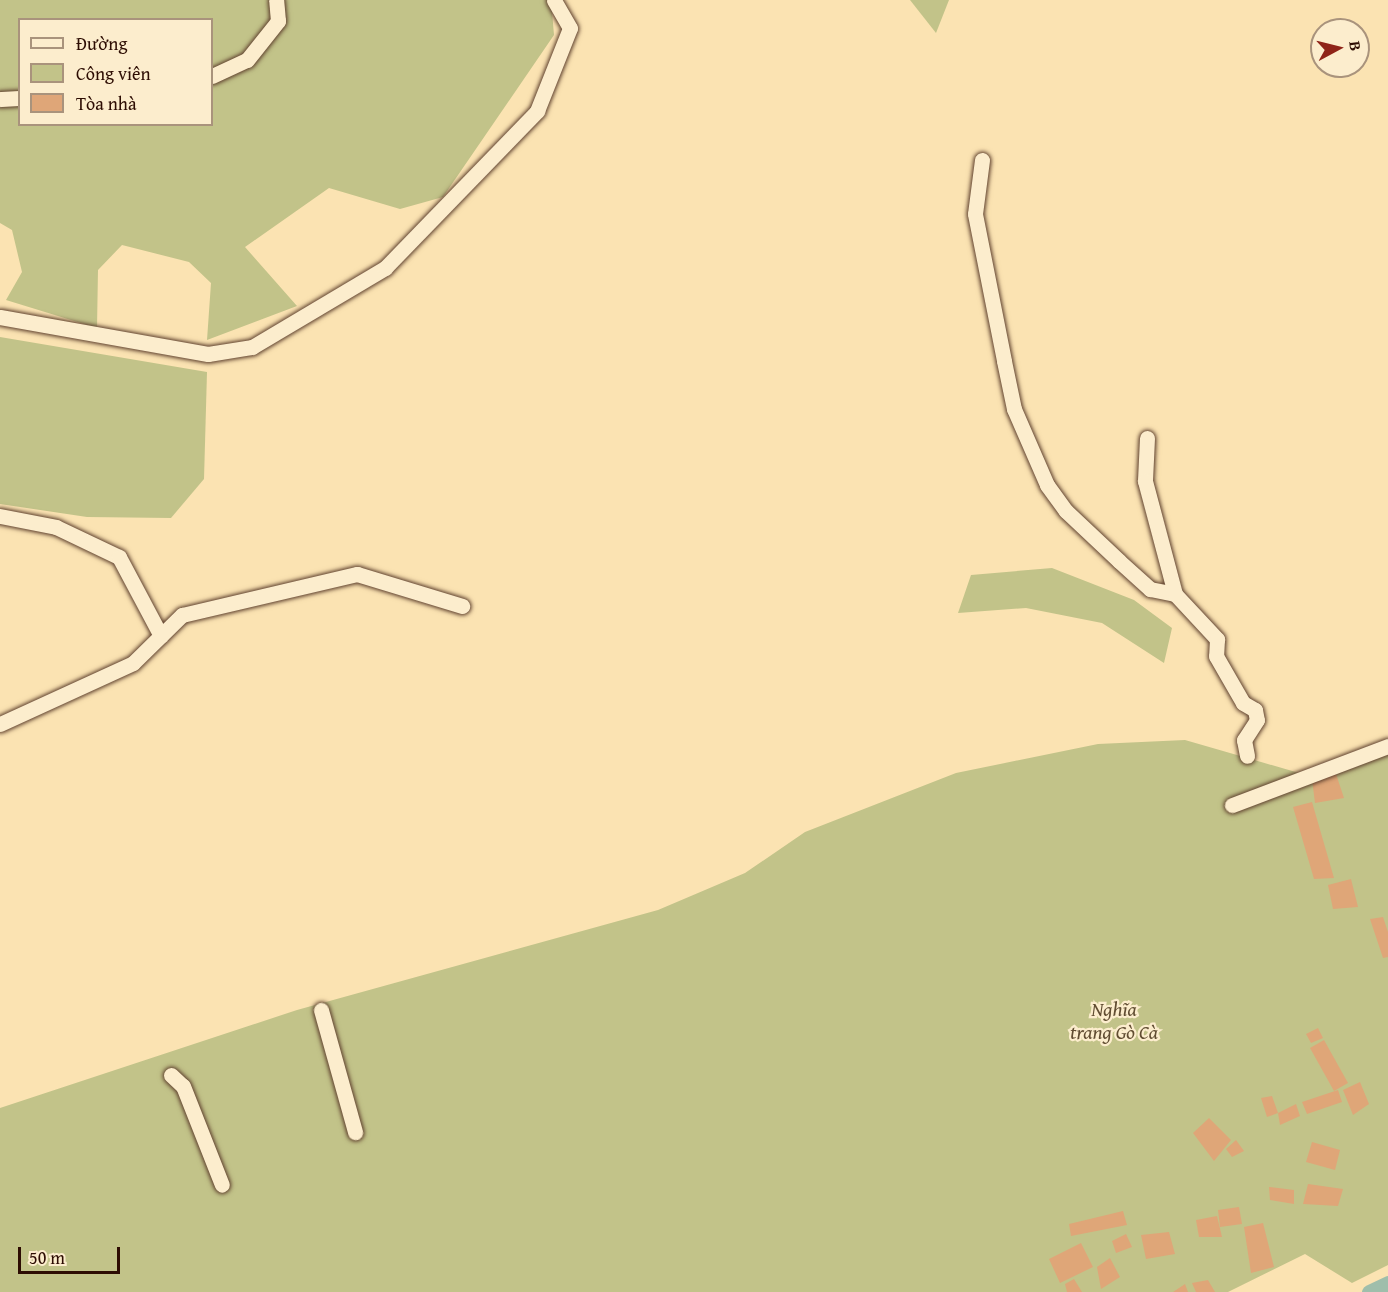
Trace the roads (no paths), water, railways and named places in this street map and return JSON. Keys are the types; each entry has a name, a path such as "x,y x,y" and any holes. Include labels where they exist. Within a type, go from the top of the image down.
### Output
{"street":[{"path":"213,76 247,60 278,21 276,0"},
{"path":"0,316 208,354 252,347 385,268 537,111 570,28 554,0"},
{"path":"0,99 18,98"},
{"path":"982,160 975,214 1004,362 1014,409 1047,485 1066,511 1150,589 1175,594"},
{"path":"1147,438 1145,481 1175,594 1217,639 1216,656 1243,703 1255,710 1257,720 1244,740 1247,756"},
{"path":"0,516 56,526 119,557 161,636"},
{"path":"0,724 134,663 182,615 357,574 462,606"},
{"path":"1232,805 1388,746"},
{"path":"321,1010 355,1132"},
{"path":"171,1075 183,1086 222,1185"}],"waterway":[{"path":"1369,1292 1388,1283"}],"park label":[{"name":"Nghĩa trang Gò Cà","path":"1114,1020"}]}
